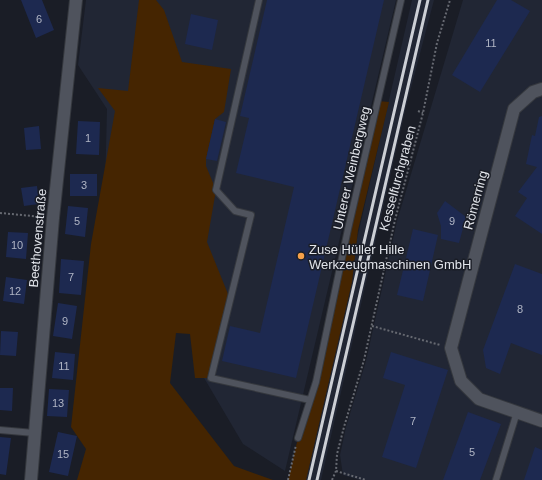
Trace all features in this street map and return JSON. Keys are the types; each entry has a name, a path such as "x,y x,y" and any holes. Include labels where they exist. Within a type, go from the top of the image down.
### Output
{"street":[{"name":"Beethovenstraße","path":"31,480 53,218 76,0"},
{"name":"Römerring","path":"450,348 514,109 533,92 542,89"},
{"path":"450,348 461,380 479,399 542,421"}],"lane":[{"path":"259,0 216,190 235,211 251,215 211,378 310,400"},
{"name":"Unterer Weinbergweg","path":"298,438 316,382 348,229 401,0"},
{"path":"496,480 517,412"},
{"path":"0,430 34,433"}],"path":[{"name":"Kesselfurchgraben","path":"332,480 336,471 337,454 364,360 395,220 423,113 437,43 450,0"},
{"path":"418,111 423,113"},
{"path":"0,213 53,218"},
{"path":"372,326 450,348"},
{"path":"288,480 298,438"},
{"path":"336,471 366,480"}],"shaded area":[{"path":"86,0 396,0 285,471 243,444 200,371 214,329 102,308 107,109 78,65"},
{"path":"139,0 156,0 164,10 182,62 231,69 224,112 215,119 206,159 206,166 216,190 207,242 230,299 211,378 195,378 190,334 176,333 170,383 234,466 273,480 77,480 86,449 71,427 91,244 115,111 98,88 128,91"},
{"path":"412,0 434,0 406,107 321,480 306,480 352,282 357,239"},
{"path":"463,0 542,0 542,480 360,480 343,475 340,455 346,427 366,361 397,221"},
{"path":"378,101 389,102 358,230 352,282 306,480 288,480 298,438 316,382"}],"building":[{"path":"21,0 42,0 54,30 36,38"},
{"name":"Zuse Hüller Hille Werkzeugmaschinen GmbH","path":"267,0 384,0 296,378 222,361 230,326 260,333 294,187 236,173 249,118 240,116"},
{"path":"497,0 511,0 530,11 480,92 452,75"},
{"path":"191,14 218,20 212,50 185,44"},
{"path":"542,116 542,234 515,216 527,198 518,192 537,167 526,164 532,135 535,136 539,117"},
{"path":"215,119 226,122 217,161 206,159"},
{"path":"78,121 100,122 99,155 76,154"},
{"path":"39,126 41,149 26,150 24,128"},
{"path":"70,174 97,174 97,196 70,196"},
{"path":"37,186 39,204 24,206 21,188"},
{"path":"445,201 466,217 459,243 441,239 441,226 437,213"},
{"path":"68,206 88,208 85,237 65,234"},
{"path":"413,229 438,235 423,301 397,295"},
{"path":"8,232 28,233 26,259 6,257"},
{"path":"61,259 84,261 81,295 59,293"},
{"path":"515,264 542,274 542,355 511,343 500,374 486,368 483,350"},
{"path":"6,277 27,280 24,304 3,301"},
{"path":"58,303 77,306 72,339 53,336"},
{"path":"1,331 18,332 16,356 0,355"},
{"path":"55,352 75,354 73,380 52,378"},
{"path":"391,352 448,370 416,468 382,457 405,385 383,378"},
{"path":"0,388 13,388 12,411 0,410"},
{"path":"49,389 69,390 67,417 47,416"},
{"path":"468,412 501,424 480,480 443,480"},
{"path":"58,432 77,436 68,476 49,472"},
{"path":"0,437 11,438 6,475 0,474"},
{"path":"535,447 542,450 542,480 524,480"}],"railway":[{"path":"309,480 420,0"},
{"path":"317,480 428,0"}],"place":[{"name":"Zuse Hüller Hille Werkzeugmaschinen GmbH","path":"301,256"}]}
